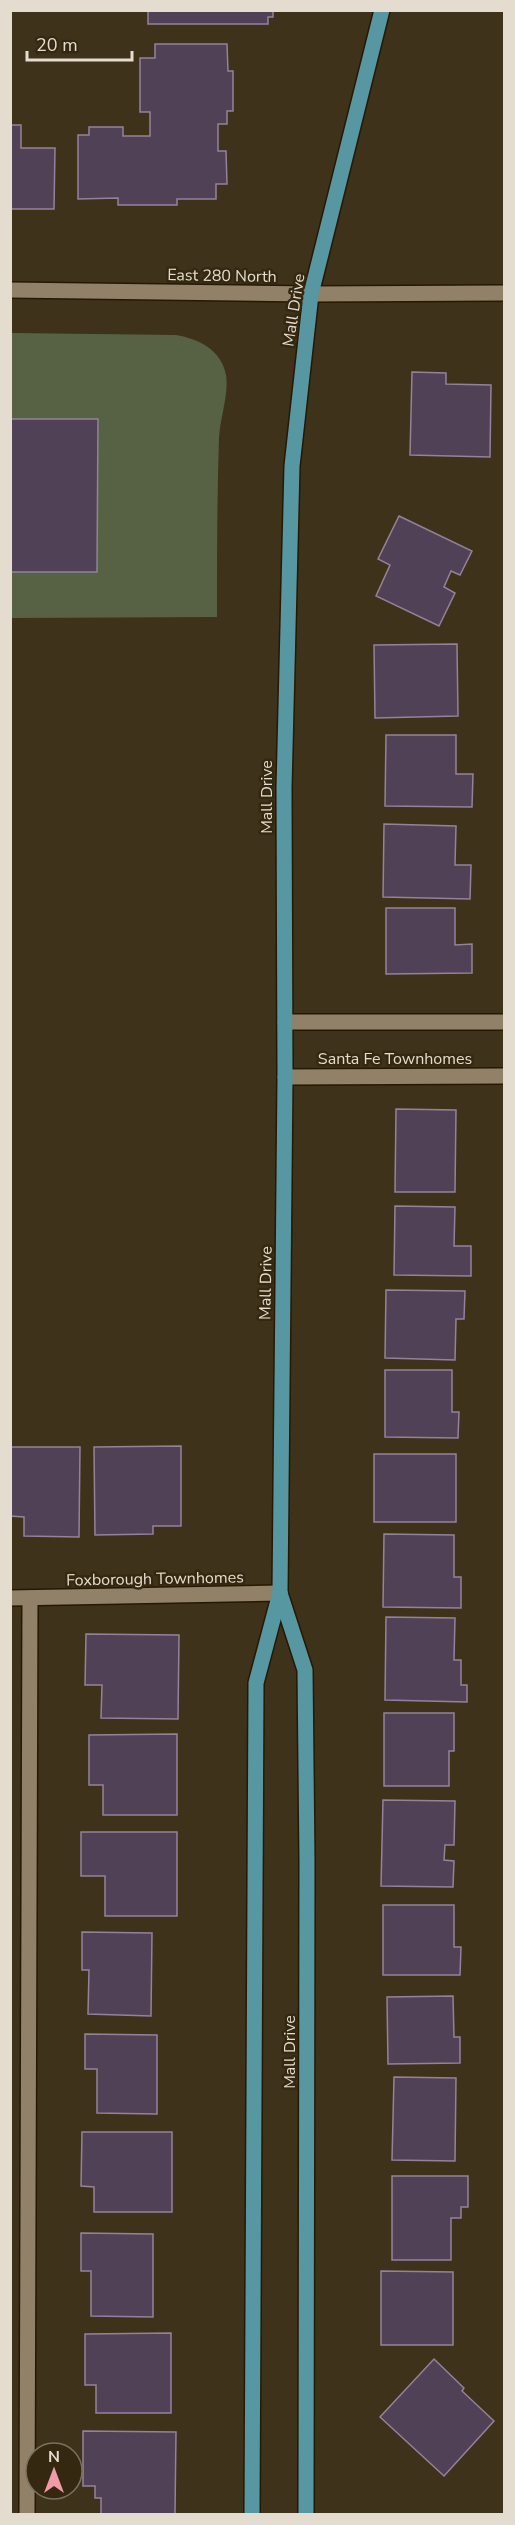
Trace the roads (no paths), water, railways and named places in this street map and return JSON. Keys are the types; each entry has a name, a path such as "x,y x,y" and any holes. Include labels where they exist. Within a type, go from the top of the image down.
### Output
{"main road":[{"name":"Mall Drive","path":"252,2514 256,1683 280,1593 285,1077 284,788 292,466 311,294 382,10"},
{"name":"Mall Drive","path":"280,1593 305,1670 306,2514"}],"street":[{"name":"East 280 North","path":"10,290 311,294 504,293"},
{"path":"285,1022 504,1022"},
{"name":"Santa Fe Townhomes","path":"285,1077 504,1076"},
{"name":"Foxborough Townhomes","path":"10,1598 280,1593"},
{"path":"27,2514 30,1598"}]}
